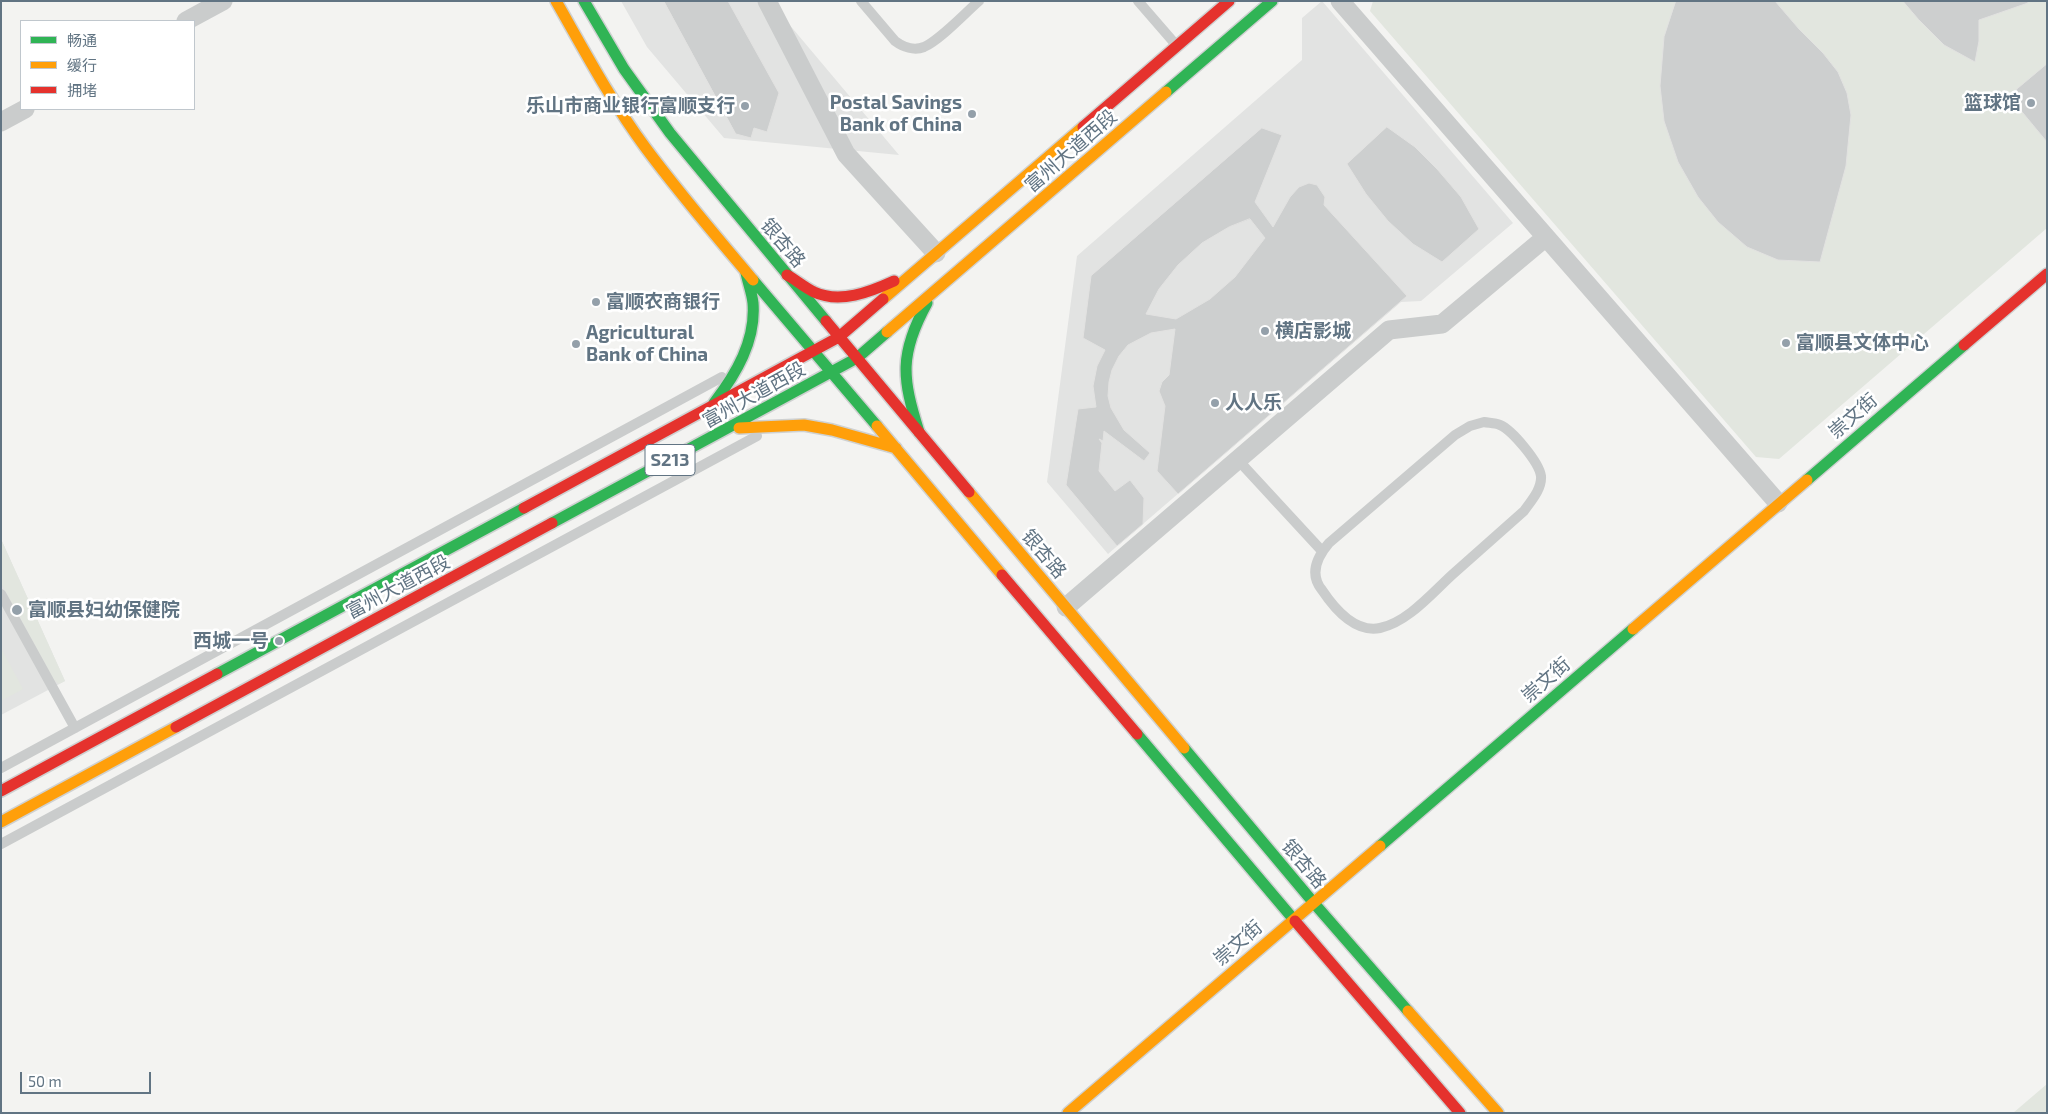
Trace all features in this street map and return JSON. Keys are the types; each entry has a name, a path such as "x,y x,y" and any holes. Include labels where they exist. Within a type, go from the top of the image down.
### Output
{"main road":[{"path":"556,1 603,83 644,146 684,198 1293,919 1460,1113"},
{"name":"银杏路","path":"584,1 624,69 670,132 1313,902 1498,1113"},
{"name":"富州大道西段","path":"1,791 839,336 1229,1"},
{"name":"富州大道西段","path":"1,822 857,358 1272,1"},
{"path":"787,274 816,293 834,297 856,295 878,289 914,272"},
{"path":"712,406 736,370 751,334 753,304 746,273"},
{"name":"崇文街","path":"1068,1113 2047,274"},
{"path":"919,432 906,387 905,366 908,342 917,320 934,292"},
{"path":"728,429 804,425 832,430 896,448"}],"street":[{"path":"188,20 223,1"},
{"path":"767,1 846,154 936,253"},
{"path":"1340,1 1778,503"},
{"path":"1,122 23,110"},
{"path":"1066,607 1389,330 1442,324 1546,237"}],"lane":[{"path":"861,1 894,41 901,46 922,48 932,42 979,1"},
{"path":"1138,1 1177,46"},
{"path":"1,768 736,370"},
{"path":"1484,422 1499,424 1512,433 1533,460 1541,476 1538,491 1524,511 1406,616 1378,628 1364,627 1351,621 1329,601 1319,586 1314,570 1322,551 1448,442 1470,426 1484,422"},
{"path":"1,844 777,425"},
{"path":"1238,460 1322,551"},
{"path":"2,596 75,728"}],"shaded area":[{"path":"621,1 776,1 783,17 899,155 724,138 647,47"},
{"path":"1322,1 1513,223 1421,301 1401,302 1108,554 1047,482 1077,256 1302,60 1302,18"},
{"name":"富顺县文体中心","path":"1373,1 2047,1 2047,228 1779,459 1756,457 1370,11"},
{"name":"富顺县妇幼保健院","path":"1,539 65,681 1,715"},
{"path":"1,539 65,681 59,684 54,680 1,583"},
{"path":"1,648 23,689 1,701"},
{"path":"2047,1084 2047,1113 2013,1113"}],"building":[{"path":"664,1 728,1 779,93 767,132 754,128 751,138 736,134"},
{"path":"1676,1 1775,1 1838,72 1847,93 1851,115 1846,166 1820,262 1778,260 1747,247 1718,222 1698,197 1678,162 1664,121 1660,86 1664,37"},
{"path":"1903,1 2028,1 2028,3 1979,20 1979,41 1975,62 1944,45"},
{"name":"篮球馆","path":"2047,64 2047,142 2018,107 2014,94 2017,89"},
{"path":"1387,127 1415,147 1437,169 1461,197 1479,229 1442,262 1413,244 1388,221 1366,194 1347,164"},
{"path":"1262,128 1282,135 1255,202 1273,227 1290,197 1299,187 1309,183 1317,185 1325,197 1324,205 1407,296 1178,494 1157,471 1165,406 1159,391 1162,382 1169,375 1175,329 1151,333 1128,345 1119,356 1112,370 1108,396 1111,408 1124,430 1150,453 1144,461 1104,431 1103,441 1099,439 1102,443 1099,471 1115,491 1130,480 1144,498 1143,524 1117,546 1066,485 1078,409 1096,407 1093,386 1097,366 1105,350 1083,338 1091,276","holes":["1250,219 1265,238 1235,277 1210,299 1176,319 1146,314 1159,289 1178,265 1202,243 1229,227"]}],"traffic: fast":[{"path":"584,1 624,69 670,133 826,321"},
{"path":"1166,92 1272,1"},
{"path":"714,403 737,369 748,344 753,317 753,303 746,273"},
{"path":"753,280 877,426"},
{"path":"919,432 909,396 906,366 912,337 927,303"},
{"path":"552,523 857,358 887,332"},
{"path":"1807,480 1964,345"},
{"path":"217,674 524,508"},
{"path":"1380,846 1633,629"},
{"path":"1137,734 1295,921"},
{"path":"1184,748 1313,902 1408,1011"}],"traffic: slow":[{"path":"556,1 598,75 633,130 684,198 753,280"},
{"path":"887,332 1166,92"},
{"path":"883,299 1083,127"},
{"path":"739,428 804,425 832,430 896,448"},
{"path":"877,426 1002,575"},
{"path":"1633,629 1807,480"},
{"path":"969,492 1184,748"},
{"path":"1,822 176,727"},
{"path":"1068,1113 1380,846"},
{"path":"1408,1011 1498,1113"}],"traffic: jam":[{"path":"1083,127 1229,1"},
{"path":"1964,345 2047,274"},
{"path":"787,275 814,292 834,297 855,295 894,281"},
{"path":"524,508 839,337 883,299"},
{"path":"826,321 969,492"},
{"path":"176,727 552,523"},
{"path":"1002,575 1137,734"},
{"path":"1,791 217,674"},
{"path":"1295,921 1460,1113"}],"place":[{"name":"篮球馆","path":"2031,103"},
{"name":"乐山市商业银行富顺支行","path":"745,106"},
{"name":"Postal Savings Bank of China","path":"972,114"},
{"name":"富顺农商银行","path":"596,302"},
{"name":"横店影城","path":"1265,331"},
{"name":"富顺县文体中心","path":"1786,343"},
{"name":"Agricultural Bank of China","path":"576,344"},
{"name":"人人乐","path":"1215,403"},
{"name":"富顺县妇幼保健院","path":"17,610"},
{"name":"西城一号","path":"279,641"}]}
